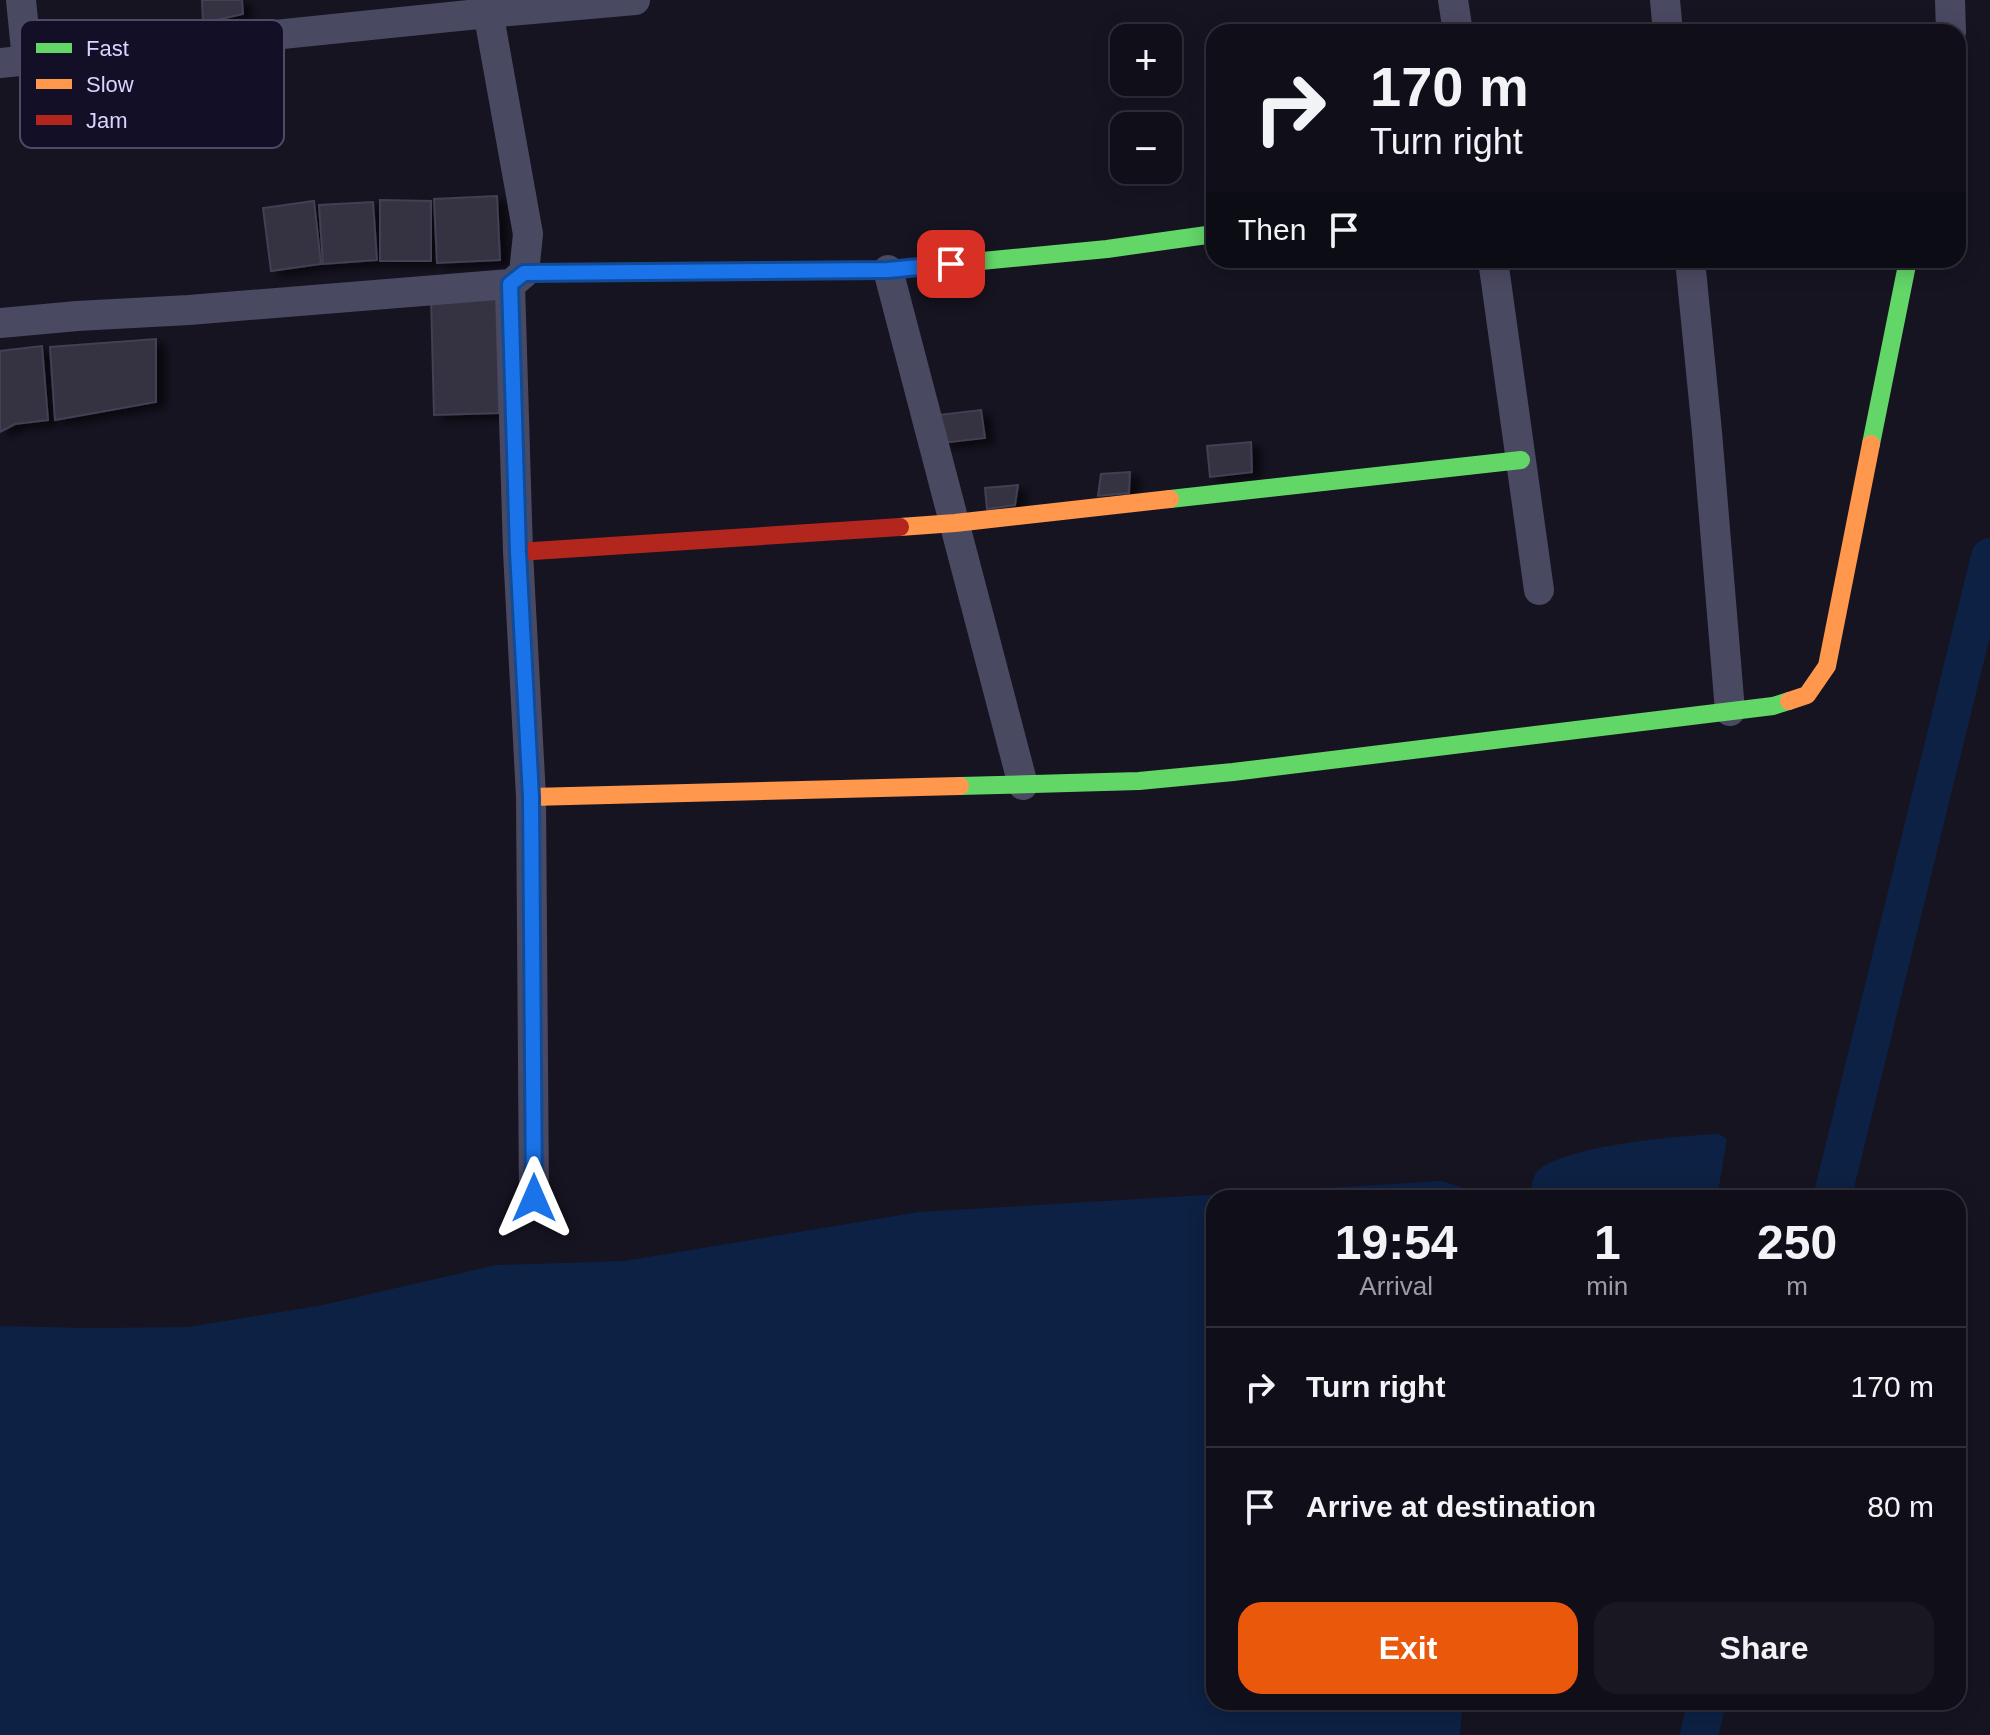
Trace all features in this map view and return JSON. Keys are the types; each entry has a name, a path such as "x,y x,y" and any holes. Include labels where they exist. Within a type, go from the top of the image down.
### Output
{"street":[{"path":"14,62 21,0"},
{"path":"284,31 487,7 635,0"},
{"path":"1453,0 1457,24"},
{"path":"1665,0 1667,24"},
{"path":"1950,0 1951,24"},
{"path":"487,7 528,234 517,279 518,552 531,797 534,1198"},
{"path":"0,323 189,310 517,279 888,270 1107,249 1206,235"},
{"path":"1494,268 1539,590"},
{"path":"1691,268 1730,711"},
{"path":"531,797 1139,781 1773,706 1807,695 1827,666 1906,268"},
{"path":"888,270 1023,785"},
{"path":"518,552 955,523 1521,460"}],"water":[{"path":"1719,1134 1727,1139 1718,1190 1532,1190 1536,1173 1548,1164 1569,1156 1622,1144"},
{"path":"1442,1181 1470,1190 1290,1190"},
{"path":"1206,1195 1206,1710 1462,1710 1460,1735 0,1735 0,1326 187,1327 318,1306 496,1265 624,1261 919,1212"}],"building":[{"path":"202,0 242,0 243,14 203,20"},
{"path":"497,196 500,260 437,263 434,199"},
{"path":"380,200 431,201 431,261 380,261"},
{"path":"314,201 321,264 271,271 263,208"},
{"path":"373,202 377,260 323,264 319,205"},
{"path":"496,294 499,413 434,415 431,296"},
{"path":"156,339 156,402 55,420 50,347"},
{"path":"42,346 48,420 15,424 0,432 0,351"},
{"path":"981,410 985,438 942,443 938,415"},
{"path":"1251,442 1252,472 1210,477 1207,446"},
{"path":"1130,472 1129,493 1098,496 1101,474"},
{"path":"1018,485 1015,505 987,509 985,488"}],"waterway":[{"path":"1834,1190 1990,557"},
{"path":"1699,1735 1705,1710"}],"traffic: fast":[{"path":"524,273 888,270 1107,249 1206,235"},
{"path":"1871,444 1906,268"},
{"path":"1170,499 1521,460"},
{"path":"960,786 1139,781 1233,772 1773,706 1789,701"}],"traffic: slow":[{"path":"1789,701 1807,695 1827,666 1871,444"},
{"path":"900,527 1170,499"},
{"path":"531,797 960,786"}],"traffic: jam":[{"path":"518,552 900,527"}],"route":[{"path":"534,1198 531,797 518,552 510,284 524,273 888,270 951,264"}]}
